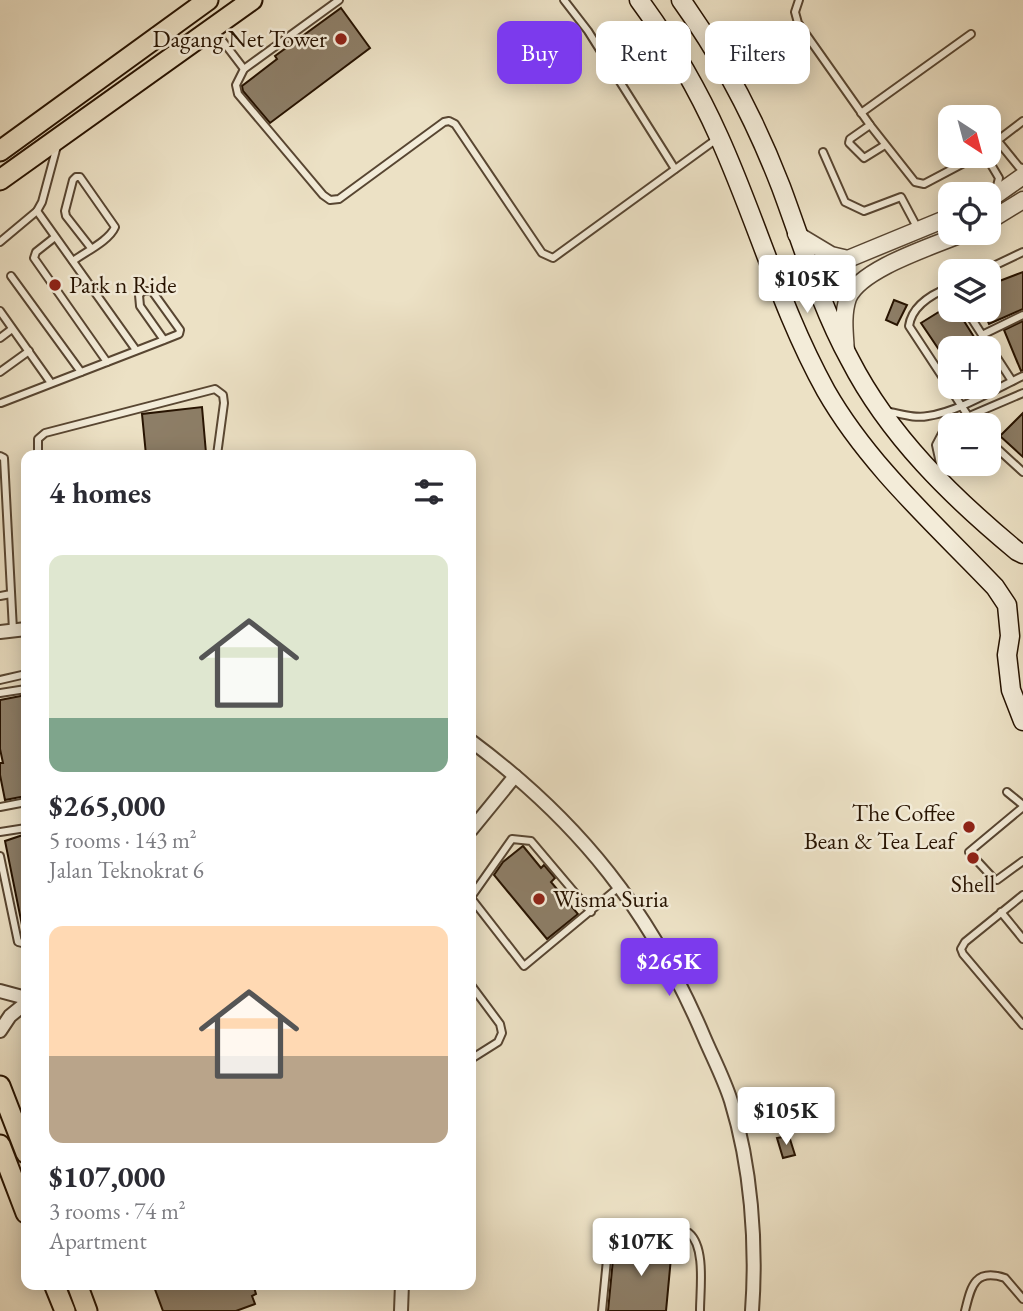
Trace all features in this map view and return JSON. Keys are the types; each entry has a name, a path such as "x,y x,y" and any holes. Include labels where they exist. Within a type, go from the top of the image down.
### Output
{"main road":[{"path":"0,149 208,0"},
{"path":"0,180 252,0"},
{"path":"639,0 703,103 719,137 794,329 827,392 897,487 995,587 1007,605 1010,636 1007,655 1011,690 1023,721"},
{"path":"681,0 746,106 781,187 820,297 846,353 883,411 946,488 968,510 1023,554"},
{"path":"1010,636 1023,609"},
{"path":"0,1086 21,1140"},
{"path":"0,1145 21,1200"},
{"path":"56,1290 65,1311"},
{"path":"79,1290 87,1311"}],"street":[{"path":"1001,192 1023,176"},
{"path":"1001,214 1023,200"},
{"path":"796,234 831,255 848,259 938,222"},
{"path":"846,353 845,311 848,299 859,283 877,270 938,244"},
{"path":"476,745 515,776 583,840 621,886 656,939 686,994 730,1099 739,1133 751,1212 754,1277 752,1311"},
{"path":"476,824 515,776"},
{"path":"0,991 21,997"},
{"path":"0,1031 10,1016 21,1007"},
{"path":"401,1311 402,1290"}],"lane":[{"path":"339,0 244,68 236,85 238,94 327,199 339,200 444,122 449,121 455,124 542,253 550,258 556,257 719,137"},
{"path":"564,0 588,31 675,169"},
{"path":"799,0 795,12 798,23 861,113 915,182 924,184 954,168"},
{"path":"213,29 244,68"},
{"path":"861,113 971,34"},
{"path":"1001,138 1023,121"},
{"path":"870,125 850,139 849,143 864,159 885,145"},
{"path":"0,242 37,211 47,191 60,138"},
{"path":"1001,144 1019,167 1023,168"},
{"path":"823,152 845,202 864,211 901,197 919,231"},
{"path":"73,261 114,232 115,227 80,177 76,177 65,211 66,216 91,248"},
{"path":"37,211 136,350"},
{"path":"55,237 36,252 34,258 107,362"},
{"path":"1001,262 1023,252"},
{"path":"11,276 80,372"},
{"path":"1,403 136,350 164,340 179,334 180,330 148,289 139,295 140,306 164,340"},
{"path":"938,294 912,312 909,326 965,413"},
{"path":"0,311 51,383"},
{"path":"982,335 1023,315"},
{"path":"974,322 1012,381"},
{"path":"0,338 12,329"},
{"path":"0,372 29,351"},
{"path":"883,411 907,416 927,416 959,405 1023,376"},
{"path":"38,450 38,439 45,433 215,389 223,395 224,403 218,450"},
{"path":"974,413 1023,393"},
{"path":"938,439 938,457"},
{"path":"1001,452 1023,472"},
{"path":"0,456 4,458 13,630"},
{"path":"943,476 946,488"},
{"path":"0,578 10,577"},
{"path":"0,596 11,594"},
{"path":"0,680 21,675"},
{"path":"0,693 21,691"},
{"path":"1007,792 1023,806 969,852 994,880 998,880 1023,861"},
{"path":"0,807 21,803"},
{"path":"0,832 21,829"},
{"path":"476,890 512,839 531,841 592,912"},
{"path":"0,856 18,942 21,943"},
{"path":"476,904 524,966 621,886"},
{"path":"1023,895 965,942 961,949 1023,1025"},
{"path":"1002,912 1023,939"},
{"path":"476,992 500,1024 502,1033 498,1042 476,1056"},
{"path":"603,1311 609,1239 614,1228 627,1224 689,1233 694,1237 699,1249 700,1311"},
{"path":"966,1311 971,1286 979,1278 987,1276 1005,1278 1023,1299"}],"building":[{"path":"341,8 370,48 270,123 243,91 242,86 277,59 275,56"},
{"path":"1023,272 1023,309 1001,319 1001,280"},
{"path":"894,300 907,305 897,325 886,320"},
{"path":"938,312 938,322 965,322 973,336 938,336 938,348 921,323"},
{"path":"1023,321 1023,370 1021,371 1004,330"},
{"path":"202,407 206,450 146,450 142,414"},
{"path":"1023,413 1023,457 1001,437"},
{"path":"21,696 21,797 5,800 0,775 0,763 3,763 0,749 0,700"},
{"path":"21,836 21,920 5,841"},
{"name":"Wisma Suria","path":"523,846 541,868 544,865 555,878 551,882 578,914 547,939 494,875 503,862"},
{"path":"789,1136 795,1155 783,1158 777,1138"},
{"path":"637,1237 661,1241 661,1245 672,1247 666,1311 608,1311 614,1249 634,1252"},
{"path":"155,1290 255,1290 256,1294 252,1296 255,1304 236,1311 163,1311"}],"place":[{"name":"Dagang Net Tower","path":"341,39"},
{"name":"Park n Ride","path":"55,285"},
{"name":"The Coffee Bean & Tea Leaf","path":"969,827"},
{"name":"Shell","path":"973,858"},
{"name":"Wisma Suria","path":"539,899"}]}
